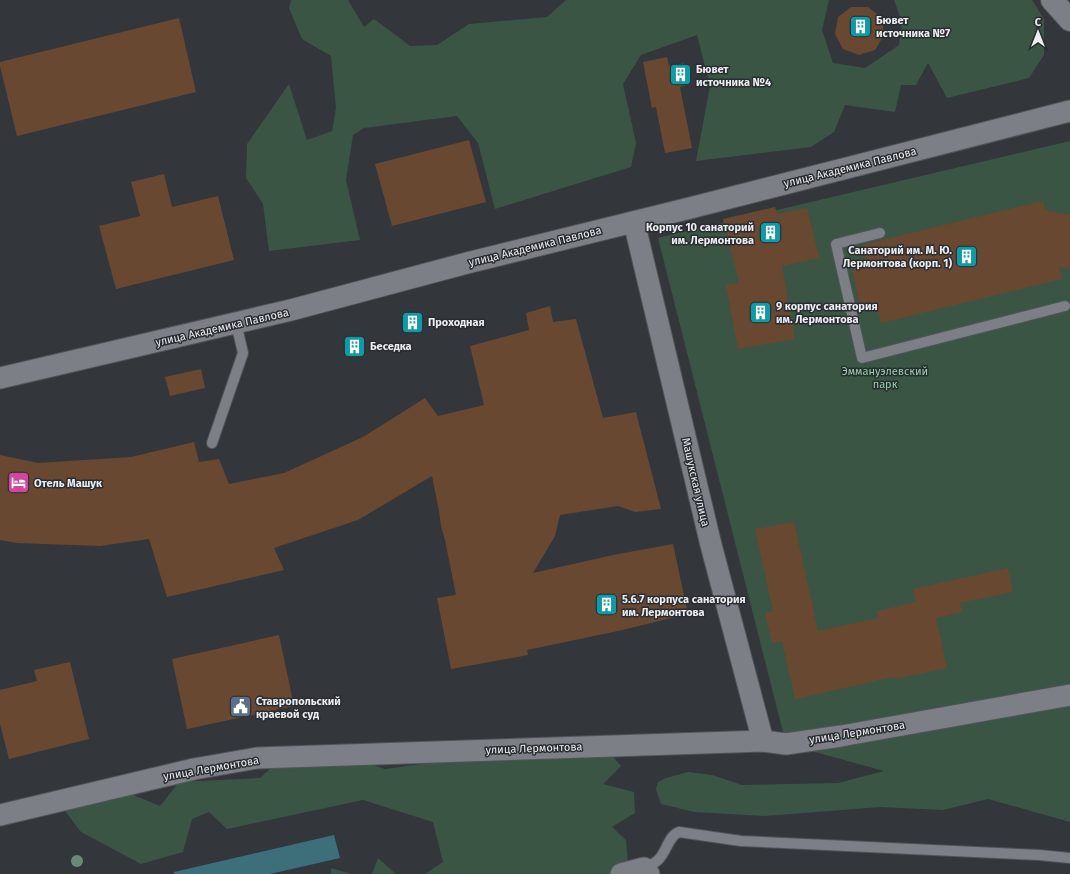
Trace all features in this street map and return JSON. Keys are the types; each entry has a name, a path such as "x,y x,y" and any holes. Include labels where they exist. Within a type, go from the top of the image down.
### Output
{"street":[{"path":"1052,0 1070,20"},
{"name":"улица Академика Павлова","path":"0,378 291,310 467,263 1070,111"},
{"name":"Машукская улица","path":"634,222 711,545 762,741"},
{"name":"улица Лермонтова","path":"0,815 194,769 257,758 762,741 786,744 841,736 1070,695"},
{"path":"621,874 647,871"}],"lane":[{"path":"880,233 836,244 862,358 1065,306"},
{"path":"212,443 243,353 236,323"},
{"path":"647,871 662,855 675,833 679,832 741,842 1039,855 1070,858"}],"green space":[{"path":"291,0 348,0 364,27 374,19 410,46 437,45 469,24 547,17 566,0 829,0 822,30 833,63 865,68 899,45 902,22 894,0 1032,0 1044,19 1044,55 1029,78 947,98 928,63 916,85 901,85 895,112 845,105 834,132 811,147 696,161 710,86 697,35 641,55 623,84 636,143 631,167 495,209 478,143 457,116 364,128 353,135 346,180 360,240 269,251 263,204 246,178 247,144 289,84 307,140 332,131 336,108 331,56 302,39 289,8"},
{"name":"Эммануэлевский парк","path":"1070,141 1070,822 988,799 943,810 880,807 766,816 694,812 661,804 656,789 658,782 666,778 688,772 712,775 742,785 838,783 884,771 786,744 658,238"},
{"path":"498,753 611,754 621,766 603,784 634,792 635,813 612,827 626,840 629,874 425,874 443,862 433,822 363,800 227,829 209,812 192,819 183,852 141,864 81,832 62,807 126,792 160,806 179,782 260,778 275,764 351,758 385,769"},
{"path":"378,858 396,874 372,874"},
{"path":"331,868 351,874 331,874"}],"water":[{"path":"334,835 340,858 270,874 174,874 174,872"}],"building":[{"name":"Бювет источника №7","path":"851,7 868,7 882,18 884,35 875,50 859,55 843,49 835,34 838,17"},
{"path":"179,18 196,92 17,136 0,62"},
{"path":"667,57 669,66 684,63 689,84 680,87 692,148 665,153 656,107 652,108 643,62"},
{"path":"469,140 486,202 392,226 375,164"},
{"path":"164,174 172,207 218,196 234,260 116,289 99,226 140,216 131,182"},
{"name":"Санаторий им. М. Ю. Лермонтова (корп. 1)","path":"1043,201 1045,210 1070,215 1070,269 1059,267 1062,279 881,323 877,306 861,310 852,270 867,267 862,245"},
{"path":"775,207 777,214 807,208 819,258 782,266 795,339 738,349 726,285 739,283 723,219"},
{"path":"550,306 553,322 576,319 603,418 636,412 661,509 635,512 618,506 560,515 555,536 533,573 613,555 673,544 688,614 618,631 527,650 528,655 451,669 437,598 456,595 432,476 358,520 274,548 284,570 167,597 149,539 100,546 17,543 0,540 0,455 38,463 131,457 194,442 199,462 219,459 229,484 284,473 363,437 425,398 438,416 484,405 470,346 529,330 526,313"},
{"path":"201,369 205,388 170,396 165,377"},
{"path":"794,522 818,631 879,618 877,611 916,602 913,589 1008,568 1013,592 960,603 962,612 936,618 947,668 894,679 893,677 795,699 782,641 772,643 765,613 773,611 755,529"},
{"name":"Ставропольский краевой суд","path":"279,635 294,706 187,729 172,659"},
{"path":"70,662 89,739 9,759 0,724 0,690 37,681 34,670"}],"place":[{"name":"Бювет источника №7","path":"860,26"},
{"name":"Бювет источника №4","path":"681,75"},
{"name":"Корпус 10 санаторий им. Лермонтова","path":"770,233"},
{"name":"Санаторий им. М. Ю. Лермонтова (корп. 1)","path":"967,256"},
{"name":"9 корпус санатория им. Лермонтова","path":"761,312"},
{"name":"Проходная","path":"413,322"},
{"name":"Беседка","path":"354,346"},
{"name":"Отель Машук","path":"18,483"},
{"name":"5.6.7 корпуса санатория им. Лермонтова","path":"606,605"},
{"name":"Ставропольский краевой суд","path":"240,707"}]}
